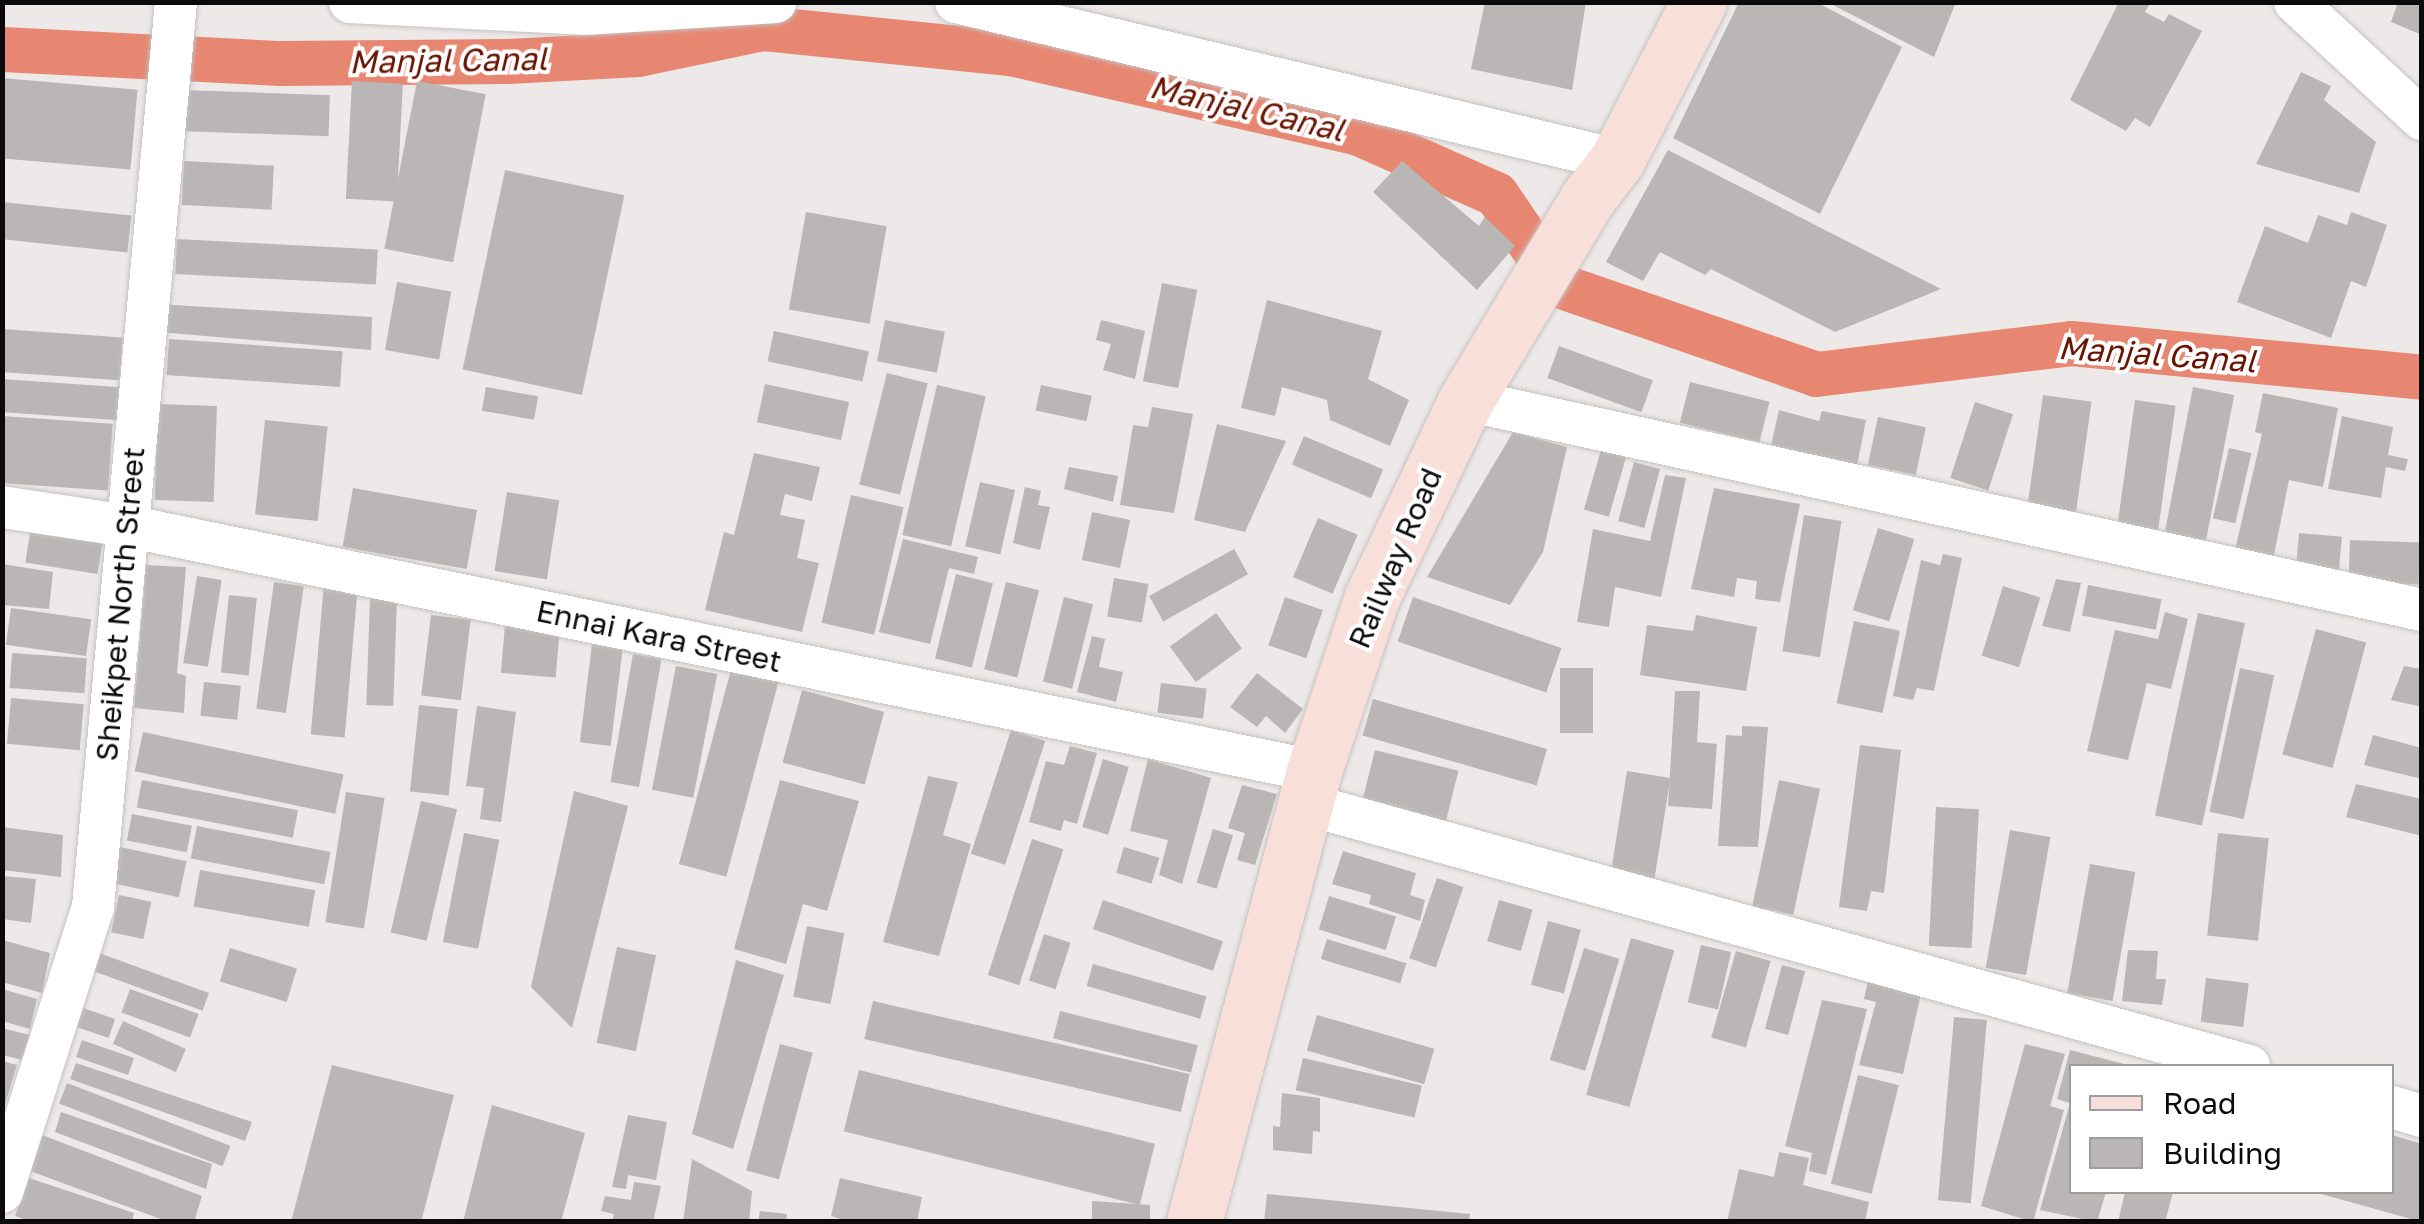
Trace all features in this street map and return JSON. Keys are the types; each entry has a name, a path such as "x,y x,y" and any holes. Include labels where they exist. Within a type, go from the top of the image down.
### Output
{"main road":[{"name":"Railway Road","path":"1194,1222 1310,787 1372,598 1466,400 1503,333 1602,179 1699,2"}],"street":[{"name":"Sheikpet North Street","path":"2,1192 93,906 176,2"},
{"path":"350,2 584,14 776,2"},
{"path":"956,2 1602,179"},
{"path":"2296,2 2422,119"},
{"path":"1466,400 2422,610"},
{"name":"Ennai Kara Street","path":"2,507 128,526 1310,787 2242,1064"},
{"path":"2394,1108 2422,1116"}],"building":[{"path":"1485,2 1586,2 1572,90 1471,69"},
{"path":"1739,2 1816,2 1902,47 1820,214 1673,138"},
{"path":"1827,2 1956,2 1934,57"},
{"path":"2119,2 2151,2 2145,12 2164,22 2169,14 2202,31 2150,127 2135,118 2126,131 2070,100"},
{"path":"2398,2 2422,2 2422,35 2391,22"},
{"path":"2301,72 2331,86 2324,100 2376,142 2359,193 2256,164"},
{"path":"2,78 137,90 131,170 2,158"},
{"path":"352,81 403,84 397,202 346,199"},
{"path":"417,81 486,94 453,262 384,249"},
{"path":"181,90 330,95 328,136 180,131"},
{"path":"1668,150 1941,289 1835,332 1711,269 1705,275 1660,252 1643,281 1606,262"},
{"path":"184,161 274,166 272,210 182,205"},
{"path":"1402,161 1479,226 1485,217 1515,246 1477,290 1373,192"},
{"path":"505,170 624,195 582,395 463,370"},
{"path":"2,202 131,216 127,252 2,239"},
{"path":"806,212 887,226 870,324 789,309"},
{"path":"2351,212 2387,225 2366,287 2351,281 2331,338 2237,302 2265,226 2308,243 2318,215 2347,225"},
{"path":"177,239 378,250 376,284 175,274"},
{"path":"397,282 451,292 439,360 385,350"},
{"path":"1162,283 1197,290 1178,388 1143,381"},
{"path":"1267,300 1382,331 1368,379 1409,400 1390,446 1330,420 1327,400 1282,387 1275,416 1241,408"},
{"path":"158,304 372,317 371,350 158,332"},
{"path":"885,320 945,332 937,373 877,361"},
{"path":"1101,320 1145,331 1135,379 1103,370 1111,344 1096,340"},
{"path":"2,329 123,337 120,380 2,372"},
{"path":"774,331 869,351 862,381 768,361"},
{"path":"169,339 343,351 340,387 166,375"},
{"path":"1559,346 1653,380 1641,412 1547,378"},
{"path":"887,373 928,383 900,495 859,485"},
{"path":"2,379 121,387 118,420 2,412"},
{"path":"1690,382 1770,402 1759,443 1680,423"},
{"path":"765,384 849,402 841,440 757,422"},
{"path":"937,385 986,396 951,546 902,535"},
{"path":"1041,385 1092,396 1086,421 1036,410"},
{"path":"486,387 538,396 534,420 482,411"},
{"path":"2193,387 2234,395 2204,549 2163,541"},
{"path":"2263,393 2338,408 2323,487 2289,480 2273,560 2235,550 2262,434 2255,432"},
{"path":"2043,395 2092,402 2076,514 2027,507"},
{"path":"2135,400 2176,406 2158,531 2117,526"},
{"path":"1975,402 2013,414 1988,490 1950,478"},
{"path":"158,404 217,406 214,502 155,500"},
{"path":"1152,407 1193,414 1174,513 1120,505 1133,425 1148,427"},
{"path":"1779,410 1819,421 1822,411 1866,420 1856,471 1770,450"},
{"path":"2,416 113,424 108,491 2,483"},
{"path":"2342,416 2393,427 2388,455 2408,459 2405,471 2386,467 2381,498 2328,489"},
{"path":"1878,417 1926,427 1916,475 1868,465"},
{"path":"265,420 328,427 318,521 255,514"},
{"path":"1217,424 1286,441 1245,532 1194,520"},
{"path":"1513,432 1567,447 1543,552 1510,605 1427,577"},
{"path":"1304,436 1383,470 1371,498 1292,465"},
{"path":"2229,448 2251,453 2235,523 2213,518"},
{"path":"1601,450 1626,457 1609,517 1584,510"},
{"path":"754,453 820,467 812,501 785,494 780,515 805,520 797,558 819,563 802,632 705,610 724,532 734,535"},
{"path":"1634,462 1660,469 1644,528 1618,521"},
{"path":"1069,467 1118,476 1113,502 1064,489"},
{"path":"1665,475 1686,478 1661,597 1615,587 1609,627 1577,622 1593,529 1650,541"},
{"path":"980,482 1015,490 1000,554 965,546"},
{"path":"1025,487 1041,491 1038,505 1050,507 1040,550 1013,543"},
{"path":"353,488 477,510 467,569 343,547"},
{"path":"1714,488 1800,504 1780,602 1755,599 1757,581 1737,578 1734,597 1691,589"},
{"path":"507,492 559,500 547,579 494,571"},
{"path":"851,495 904,507 874,635 822,623"},
{"path":"1092,512 1130,520 1120,568 1082,560"},
{"path":"1804,515 1842,521 1820,657 1782,651"},
{"path":"1318,518 1358,535 1333,594 1293,577"},
{"path":"31,527 103,538 97,574 25,563"},
{"path":"1878,528 1914,539 1889,621 1853,610"},
{"path":"2299,533 2342,537 2338,576 2296,572"},
{"path":"903,539 978,557 974,574 949,568 930,644 879,632"},
{"path":"2350,540 2420,542 2418,584 2349,582"},
{"path":"1234,549 1248,574 1163,621 1149,596"},
{"path":"1943,554 1962,558 1934,691 1917,688 1913,700 1893,696 1921,560 1940,565"},
{"path":"2,564 53,572 49,609 2,605"},
{"path":"146,565 186,567 177,673 186,676 184,713 134,708"},
{"path":"956,574 993,583 972,668 935,658"},
{"path":"197,576 222,580 208,667 183,663"},
{"path":"1114,578 1148,584 1142,622 1107,616"},
{"path":"2056,579 2081,583 2070,632 2042,626"},
{"path":"274,582 304,586 286,713 256,709"},
{"path":"1006,582 1039,590 1017,678 984,669"},
{"path":"324,583 358,586 345,737 311,734"},
{"path":"2088,585 2162,599 2156,630 2082,615"},
{"path":"2003,586 2040,597 2019,667 1982,656"},
{"path":"229,595 257,598 249,675 221,673"},
{"path":"1064,597 1093,604 1072,689 1043,681"},
{"path":"1285,597 1323,610 1306,658 1268,645"},
{"path":"1413,597 1561,648 1546,693 1398,641"},
{"path":"370,598 397,599 393,706 366,705"},
{"path":"11,608 91,619 86,656 6,645"},
{"path":"2165,612 2188,619 2171,689 2147,683 2128,760 2087,751 2115,630 2158,639"},
{"path":"1216,613 1242,649 1196,682 1170,647"},
{"path":"2198,613 2245,623 2202,825 2155,815"},
{"path":"431,615 471,620 461,700 421,695"},
{"path":"1696,615 1757,627 1746,691 1640,675 1647,625 1693,631"},
{"path":"1854,621 1900,631 1883,713 1837,703"},
{"path":"505,625 560,630 556,678 501,673"},
{"path":"2316,629 2366,642 2333,768 2282,755"},
{"path":"1092,636 1105,639 1099,667 1123,672 1116,702 1077,692"},
{"path":"592,644 623,648 611,746 580,742"},
{"path":"12,653 87,658 84,693 10,688"},
{"path":"633,654 662,659 639,787 610,782"},
{"path":"676,666 717,674 693,798 652,790"},
{"path":"732,666 779,679 726,877 679,864"},
{"path":"2404,666 2422,669 2422,707 2391,700"},
{"path":"1560,668 1593,668 1593,733 1560,733"},
{"path":"2240,668 2274,675 2244,819 2209,812"},
{"path":"1257,673 1303,709 1285,733 1266,716 1257,727 1230,707"},
{"path":"204,682 241,686 237,720 200,716"},
{"path":"1161,683 1207,689 1203,718 1157,713"},
{"path":"802,690 884,712 865,784 783,762"},
{"path":"1675,691 1700,691 1697,742 1717,744 1712,809 1668,806"},
{"path":"11,698 84,704 80,750 7,744"},
{"path":"1373,699 1547,749 1537,785 1363,736"},
{"path":"419,705 458,709 449,796 410,792"},
{"path":"477,706 516,712 501,822 480,819 484,788 466,786"},
{"path":"1742,726 1768,727 1758,847 1718,846 1726,735 1742,736"},
{"path":"1011,730 1045,741 1005,865 971,854"},
{"path":"143,732 344,775 335,814 135,771"},
{"path":"2373,735 2422,748 2422,779 2364,765"},
{"path":"1860,745 1901,750 1884,893 1871,891 1867,911 1839,907"},
{"path":"1070,746 1097,753 1077,824 1064,820 1061,831 1029,822 1046,761 1064,765"},
{"path":"1375,750 1458,771 1444,830 1360,809"},
{"path":"1103,759 1129,767 1108,835 1082,827"},
{"path":"1148,759 1211,778 1182,884 1159,875 1168,840 1130,831"},
{"path":"1627,771 1670,778 1654,881 1611,874"},
{"path":"928,776 958,782 943,835 971,844 939,956 883,942"},
{"path":"142,780 298,810 293,838 137,807"},
{"path":"780,780 859,801 827,911 803,904 786,964 734,949"},
{"path":"1779,780 1820,789 1793,915 1752,906"},
{"path":"2356,784 2422,799 2422,836 2346,817"},
{"path":"1242,785 1277,794 1255,865 1237,860 1245,833 1228,828"},
{"path":"574,791 628,806 572,1028 531,987"},
{"path":"346,792 385,798 364,928 325,922"},
{"path":"421,801 457,809 427,941 391,933"},
{"path":"1936,807 1979,809 1972,948 1929,946"},
{"path":"132,814 192,826 187,852 127,841"},
{"path":"197,826 331,852 324,884 191,858"},
{"path":"2,827 63,835 61,877 2,870"},
{"path":"1213,829 1233,835 1217,889 1197,883"},
{"path":"2010,830 2050,837 2026,975 1986,968"},
{"path":"464,833 499,840 478,949 443,942"},
{"path":"2218,833 2269,838 2258,941 2207,935"},
{"path":"1032,839 1063,849 1019,985 988,975"},
{"path":"120,847 187,861 179,897 112,883"},
{"path":"1124,847 1159,858 1151,884 1116,873"},
{"path":"1343,851 1416,873 1410,895 1425,900 1420,921 1369,904 1371,895 1332,884"},
{"path":"2090,864 2135,872 2113,1001 2067,993"},
{"path":"200,870 315,890 309,927 194,906"},
{"path":"2,876 36,879 31,923 2,919"},
{"path":"1437,878 1463,887 1436,967 1409,958"},
{"path":"119,895 151,902 143,939 111,932"},
{"path":"1329,896 1396,916 1386,950 1319,929"},
{"path":"1103,900 1223,941 1213,971 1093,929"},
{"path":"1499,900 1533,910 1521,951 1487,941"},
{"path":"1548,921 1581,930 1564,994 1531,985"},
{"path":"807,926 844,933 831,1004 793,997"},
{"path":"1044,934 1071,943 1055,989 1029,981"},
{"path":"1631,938 1674,950 1629,1107 1586,1095"},
{"path":"1327,939 1406,963 1400,983 1321,959"},
{"path":"2,940 50,953 42,993 2,982"},
{"path":"1701,945 1731,952 1718,1009 1688,1002"},
{"path":"617,947 656,955 636,1051 597,1043"},
{"path":"230,948 297,968 287,1002 220,981"},
{"path":"1584,948 1619,959 1585,1071 1550,1060"},
{"path":"2128,950 2158,951 2156,979 2166,979 2162,1005 2122,1001"},
{"path":"1736,951 1771,961 1746,1047 1711,1038"},
{"path":"99,953 209,993 202,1011 93,971"},
{"path":"736,960 784,975 733,1149 692,1134"},
{"path":"1093,964 1206,997 1200,1019 1087,986"},
{"path":"1782,965 1805,971 1788,1035 1765,1029"},
{"path":"2206,978 2249,983 2243,1027 2201,1022"},
{"path":"1868,981 1921,994 1903,1074 1859,1065 1876,1002 1864,999"},
{"path":"2,989 37,999 30,1029 2,1021"},
{"path":"130,989 199,1014 190,1037 121,1012"},
{"path":"1822,1000 1867,1009 1826,1175 1809,1171 1812,1153 1785,1146"},
{"path":"873,1001 1190,1074 1181,1112 864,1039"},
{"path":"83,1008 115,1019 109,1038 76,1027"},
{"path":"1060,1011 1198,1045 1191,1073 1053,1038"},
{"path":"1317,1015 1434,1049 1424,1084 1307,1051"},
{"path":"1954,1017 1987,1020 1971,1203 1938,1200"},
{"path":"123,1021 186,1049 176,1072 113,1044"},
{"path":"2,1028 33,1036 27,1061 2,1055"},
{"path":"82,1040 134,1058 128,1075 76,1057"},
{"path":"780,1044 813,1053 779,1179 746,1171"},
{"path":"2025,1044 2065,1054 2050,1106 2064,1110 2033,1222 1981,1206"},
{"path":"2070,1050 2124,1064 2069,1064 2069,1103 2057,1099"},
{"path":"1303,1058 1422,1085 1414,1118 1296,1090"},
{"path":"2,1061 17,1065 3,1111 2,1111"},
{"path":"76,1063 252,1122 245,1141 70,1079"},
{"path":"332,1065 454,1095 421,1222 291,1222"},
{"path":"859,1070 1155,1144 1140,1205 844,1131"},
{"path":"1858,1075 1899,1085 1872,1194 1831,1184"},
{"path":"67,1083 230,1146 222,1166 59,1104"},
{"path":"1282,1093 1320,1098 1320,1132 1313,1131 1312,1154 1273,1150 1273,1126 1280,1127"},
{"path":"492,1105 585,1133 561,1222 463,1222"},
{"path":"2069,1107 2069,1194 2105,1194 2097,1222 2040,1210"},
{"path":"61,1112 212,1164 206,1189 55,1132"},
{"path":"628,1115 667,1122 656,1180 628,1175 626,1189 612,1187"},
{"path":"42,1135 202,1196 194,1222 169,1222 30,1171"},
{"path":"2394,1136 2422,1144 2422,1222 2321,1194 2394,1194"},
{"path":"1779,1152 1809,1158 1803,1185 1869,1202 1865,1222 1727,1222 1739,1169 1774,1177"},
{"path":"692,1159 752,1191 749,1222 683,1222"},
{"path":"29,1178 134,1213 132,1222 33,1222 15,1216"},
{"path":"840,1178 922,1197 917,1222 851,1222 831,1216"},
{"path":"634,1182 661,1186 653,1222 612,1222 614,1214 601,1211 605,1196 631,1200"},
{"path":"1267,1194 1470,1214 1469,1222 1264,1222"},
{"path":"2125,1194 2172,1194 2165,1222 2118,1222"},
{"path":"1092,1201 1150,1205 1150,1222 1092,1222"},
{"path":"760,1211 787,1214 786,1222 758,1222"}],"waterway":[{"name":"Manjal Canal","path":"2,49 281,63 507,61 638,54 762,28 1010,53 1356,132 1496,194 1558,285 1816,374 2071,343 2422,377"}]}
